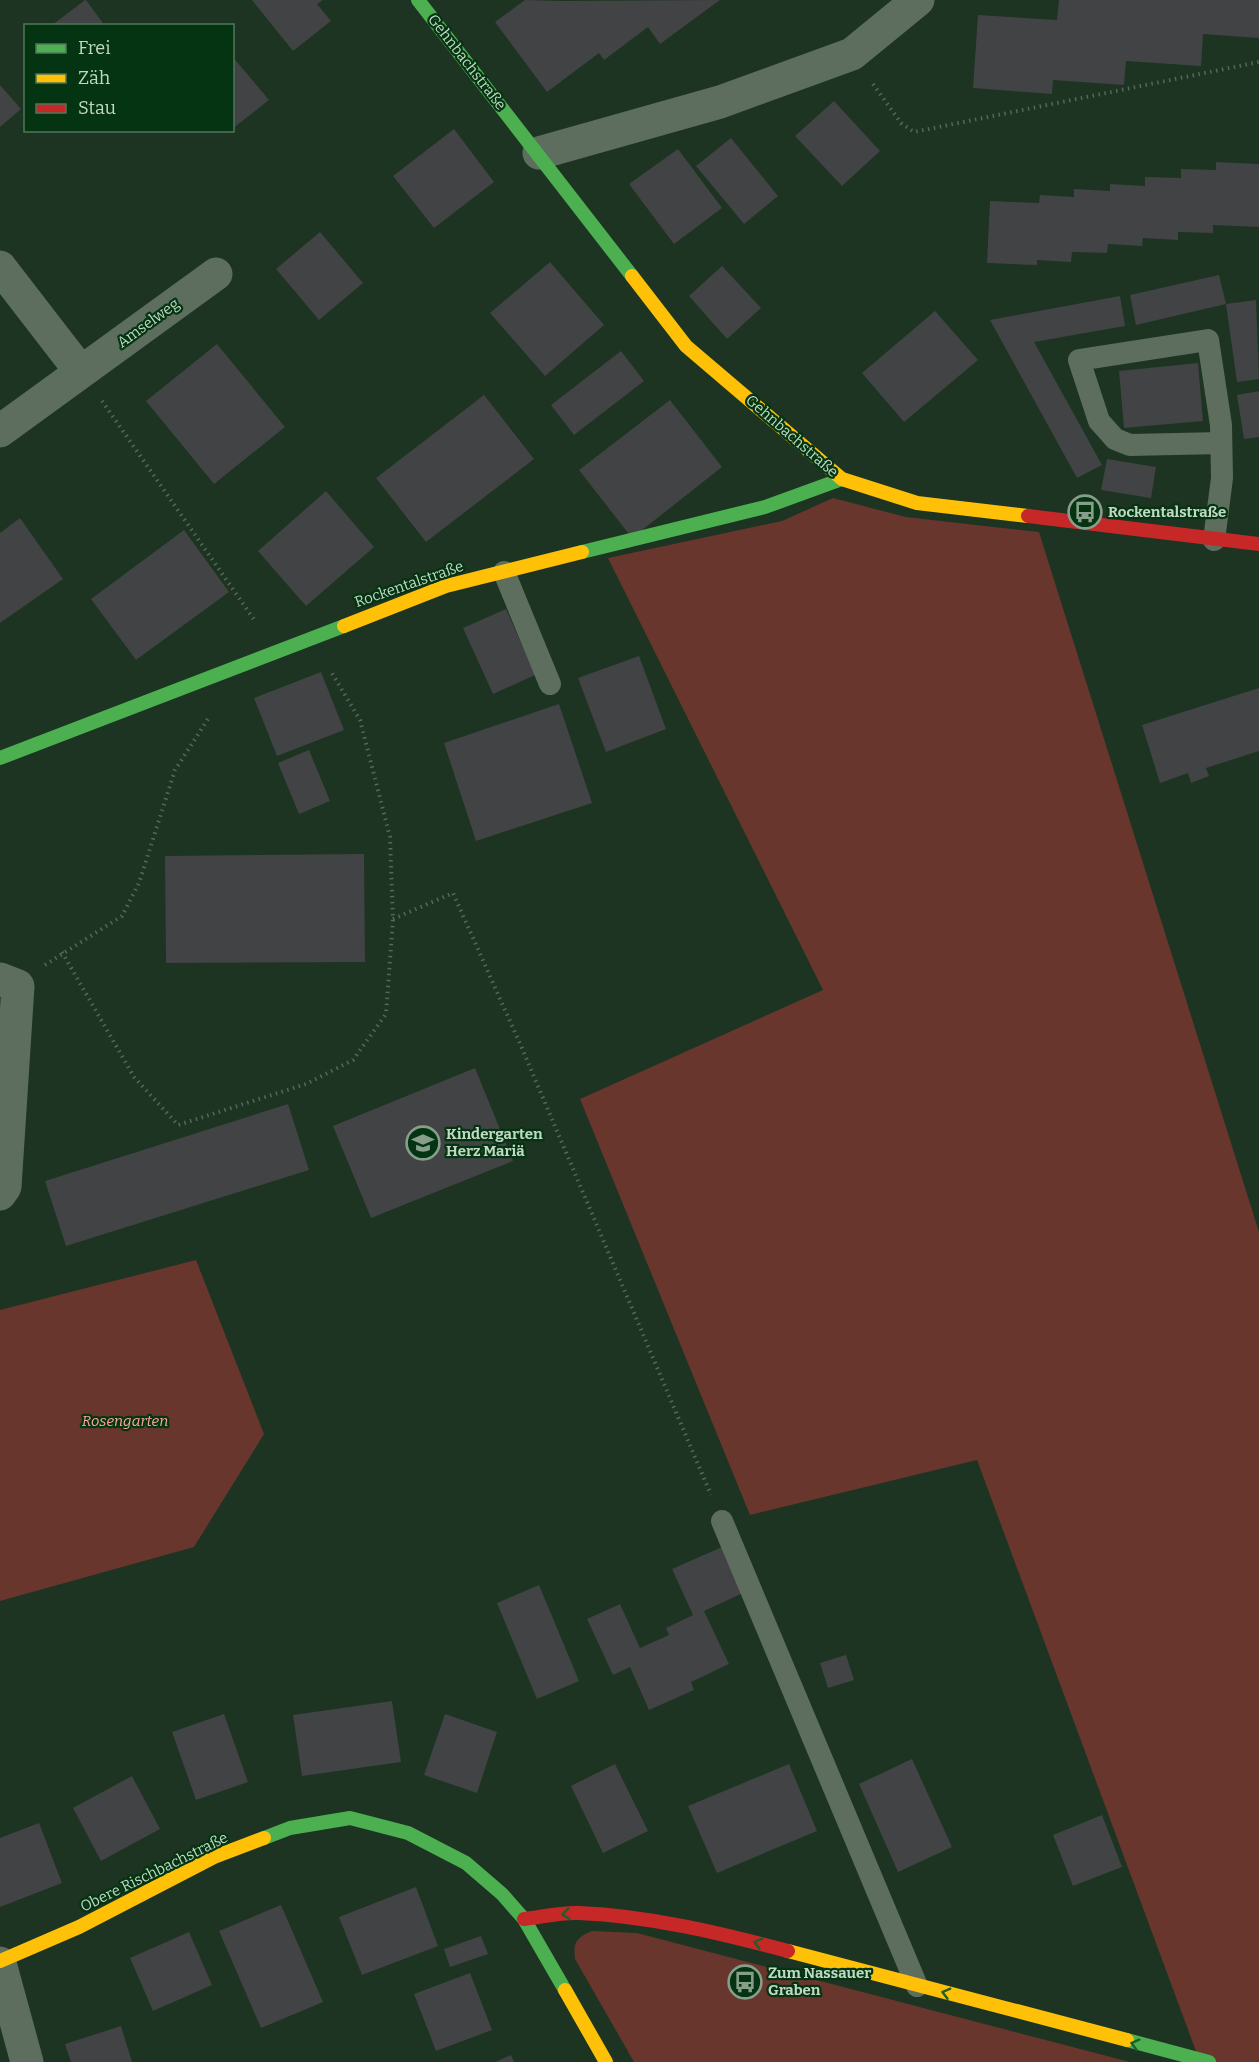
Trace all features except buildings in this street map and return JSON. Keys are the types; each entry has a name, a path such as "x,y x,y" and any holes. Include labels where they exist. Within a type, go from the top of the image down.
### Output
{"street":[{"name":"Gehnbachstraße","path":"418,0 686,346 842,479 917,503 1259,544"},
{"path":"538,153 720,102 852,54 918,0"},
{"path":"0,267 81,372"},
{"name":"Amselweg","path":"0,431 216,274"},
{"name":"Rockentalstraße","path":"0,758 3,759 446,586 765,507 842,479"},
{"path":"0,1194 5,1187 9,982"},
{"name":"Obere Rischbachstraße","path":"0,1962 79,1927 214,1857 290,1828 350,1818 408,1833 466,1863 502,1894 524,1919 606,2062"},
{"path":"524,1919 577,1913 648,1920 728,1935 1209,2062"},
{"path":"0,1962 27,2062"}],"lane":[{"path":"1214,540 1222,478 1221,425 1208,340 1079,360 1099,421 1114,439 1130,445 1221,443"},
{"path":"504,572 550,684"},
{"path":"722,1521 917,1986"}],"path":[{"path":"852,54 901,123 914,132 1259,62"},
{"path":"81,372 276,652"},
{"path":"202,681 218,703 175,770 139,883 122,916 62,952 134,1077 178,1125 306,1084 353,1060 386,1014 393,919 390,837 360,720 311,638"},
{"path":"393,919 453,893 521,1046 722,1521"}],"green space":[{"path":"833,498 906,517 1039,532 1259,1232 1259,2062 1200,2062 977,1460 750,1515 580,1099 823,990 608,558 782,521"},
{"name":"Rosengarten","path":"196,1260 264,1434 194,1547 0,1601 0,1310"},
{"path":"592,1931 637,1933 1130,2062 634,2062 575,1959 577,1941"}],"traffic: fast":[{"path":"418,0 632,276"},
{"path":"582,552 765,507 842,479"},
{"path":"0,758 344,626"},
{"path":"264,1838 290,1828 350,1818 408,1833 466,1863 502,1894 524,1919 565,1990"},
{"path":"1127,2040 1209,2062"}],"traffic: slow":[{"path":"632,276 686,346 842,479 917,503 1028,516"},
{"path":"344,626 446,586 582,552"},
{"path":"0,1961 79,1927 214,1857 264,1838"},
{"path":"788,1951 1127,2040"},
{"path":"565,1990 606,2062"}],"traffic: jam":[{"path":"1028,516 1259,544"},
{"path":"524,1919 572,1913 632,1918 711,1932 788,1951"}],"place":[{"name":"Rockentalstraße","path":"1085,512"},
{"name":"Kindergarten Herz Mariä","path":"423,1143"},
{"name":"Zum Nassauer Graben","path":"745,1982"}]}
